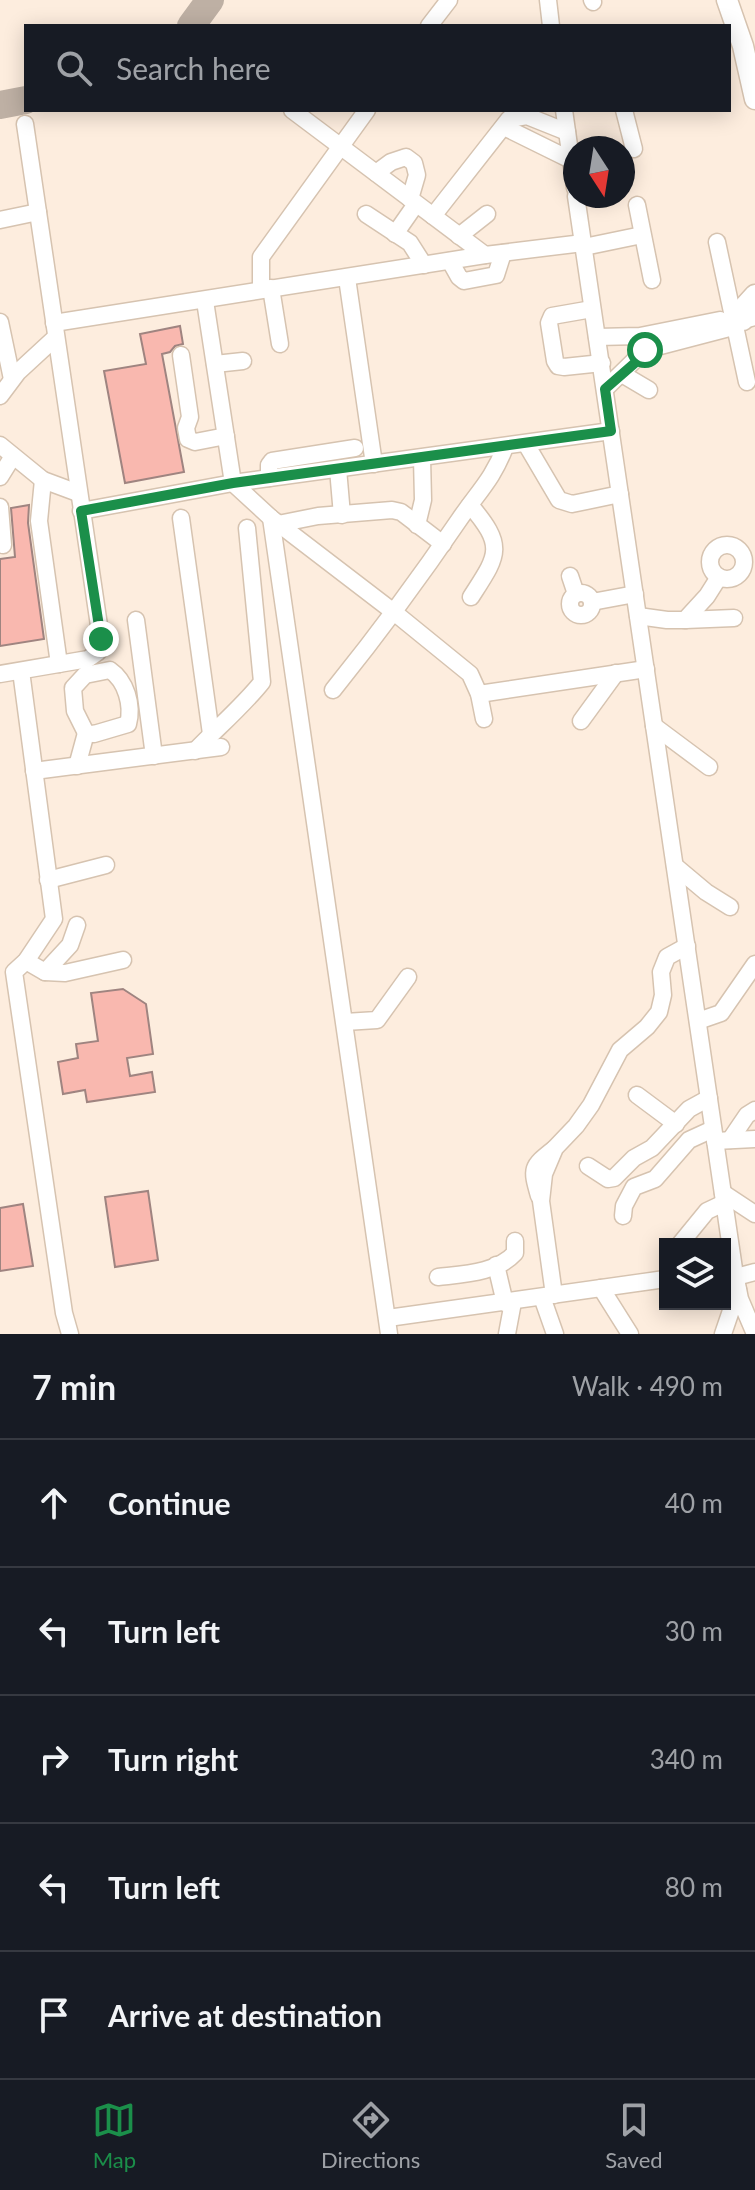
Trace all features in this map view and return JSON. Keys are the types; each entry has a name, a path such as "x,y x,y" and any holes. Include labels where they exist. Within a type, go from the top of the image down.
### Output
{"main road":[{"path":"727,0 749,44 755,99"},
{"path":"740,321 745,306 755,295"}],"street":[{"path":"433,24 449,0"},
{"path":"548,0 551,24"},
{"path":"295,112 485,255"},
{"path":"280,344 261,257 366,112"},
{"path":"564,112 568,136"},
{"path":"625,112 631,136"},
{"path":"433,216 509,119 527,116 567,132"},
{"path":"0,674 88,659 98,652 101,639 25,124"},
{"path":"504,127 563,156"},
{"path":"376,173 391,162 406,157 414,163 417,175 413,202 395,234"},
{"path":"637,205 652,280"},
{"path":"578,208 709,1098 719,1137 724,1198 738,1284 755,1334"},
{"path":"0,220 38,212"},
{"path":"366,214 410,243 424,265"},
{"path":"459,236 487,214"},
{"path":"0,396 55,330 266,288 642,235"},
{"path":"717,242 740,321 747,382"},
{"path":"450,261 464,281 496,275 503,253"},
{"path":"347,278 374,464"},
{"path":"205,301 233,483 275,521 470,674 479,694 484,719"},
{"path":"592,309 552,316 549,323 555,361 558,366 564,367 602,363"},
{"path":"597,337 643,343 740,321"},
{"path":"0,322 12,379"},
{"path":"605,389 622,374 643,343"},
{"path":"181,355 190,417 186,433 191,442 225,430"},
{"path":"215,364 243,361"},
{"path":"622,374 649,390"},
{"path":"81,511 233,483 611,431"},
{"path":"526,444 559,500 572,504 620,494"},
{"path":"333,690 395,613 496,472 505,447"},
{"path":"269,478 272,461 355,448"},
{"path":"0,477 7,450 43,480 78,493"},
{"path":"417,525 423,500 422,458"},
{"path":"338,469 342,515"},
{"path":"43,480 39,521 59,664"},
{"path":"470,505 484,522 496,550 493,564 471,597"},
{"path":"0,507 3,545"},
{"path":"275,521 392,510 401,512 443,544"},
{"path":"181,518 216,740"},
{"path":"275,521 389,1326 548,1296 659,1280"},
{"path":"34,771 195,751 216,740 230,713 248,699 262,682 247,528"},
{"path":"570,576 576,594 570,605 580,615 591,608 592,602 635,594"},
{"path":"685,620 719,577"},
{"path":"638,616 667,620 734,618"},
{"path":"136,620 154,756"},
{"path":"479,694 646,669"},
{"path":"21,671 54,919 26,961 14,972 64,1313 70,1334"},
{"path":"581,721 616,673"},
{"path":"654,726 709,767"},
{"path":"77,766 86,733"},
{"path":"48,880 106,865"},
{"path":"675,866 730,907"},
{"path":"45,972 70,945 77,925"},
{"path":"555,1334 548,1296 541,1201 534,1168 576,1126 591,1105 620,1050 659,1012 663,995 661,972 667,957 687,946"},
{"path":"26,961 45,972 65,973 123,960"},
{"path":"698,1021 721,1013 755,964"},
{"path":"345,1022 377,1020 408,977"},
{"path":"637,1095 676,1124"},
{"path":"588,1166 608,1179 614,1178 634,1158 652,1148 689,1109 709,1098"},
{"path":"719,1137 755,1110"},
{"path":"623,1216 624,1206 634,1187 655,1179 689,1140 719,1137 755,1139"},
{"path":"724,1198 755,1214"},
{"path":"685,1238 707,1211 724,1198"},
{"path":"438,1277 478,1272 496,1265 513,1256 515,1241"},
{"path":"496,1265 509,1303 507,1334"},
{"path":"723,1334 738,1284 755,1272"},
{"path":"601,1288 630,1334"}],"building":[{"path":"180,326 183,344 162,354 184,472 125,483 104,371 146,364 140,334"},
{"path":"29,505 28,523 44,639 0,646 0,559 15,557 11,508"},
{"path":"123,989 146,1004 153,1054 127,1058 130,1076 152,1072 155,1092 87,1102 85,1090 63,1094 58,1062 78,1058 76,1044 98,1041 91,993"},
{"path":"148,1191 158,1260 115,1267 105,1197"},
{"path":"23,1204 33,1266 0,1271 0,1208"}],"taxiway":[{"path":"192,24 210,0"},
{"path":"0,105 24,100"}],"route":[{"path":"101,639 81,511 233,483 611,431 605,389 645,350"}]}
